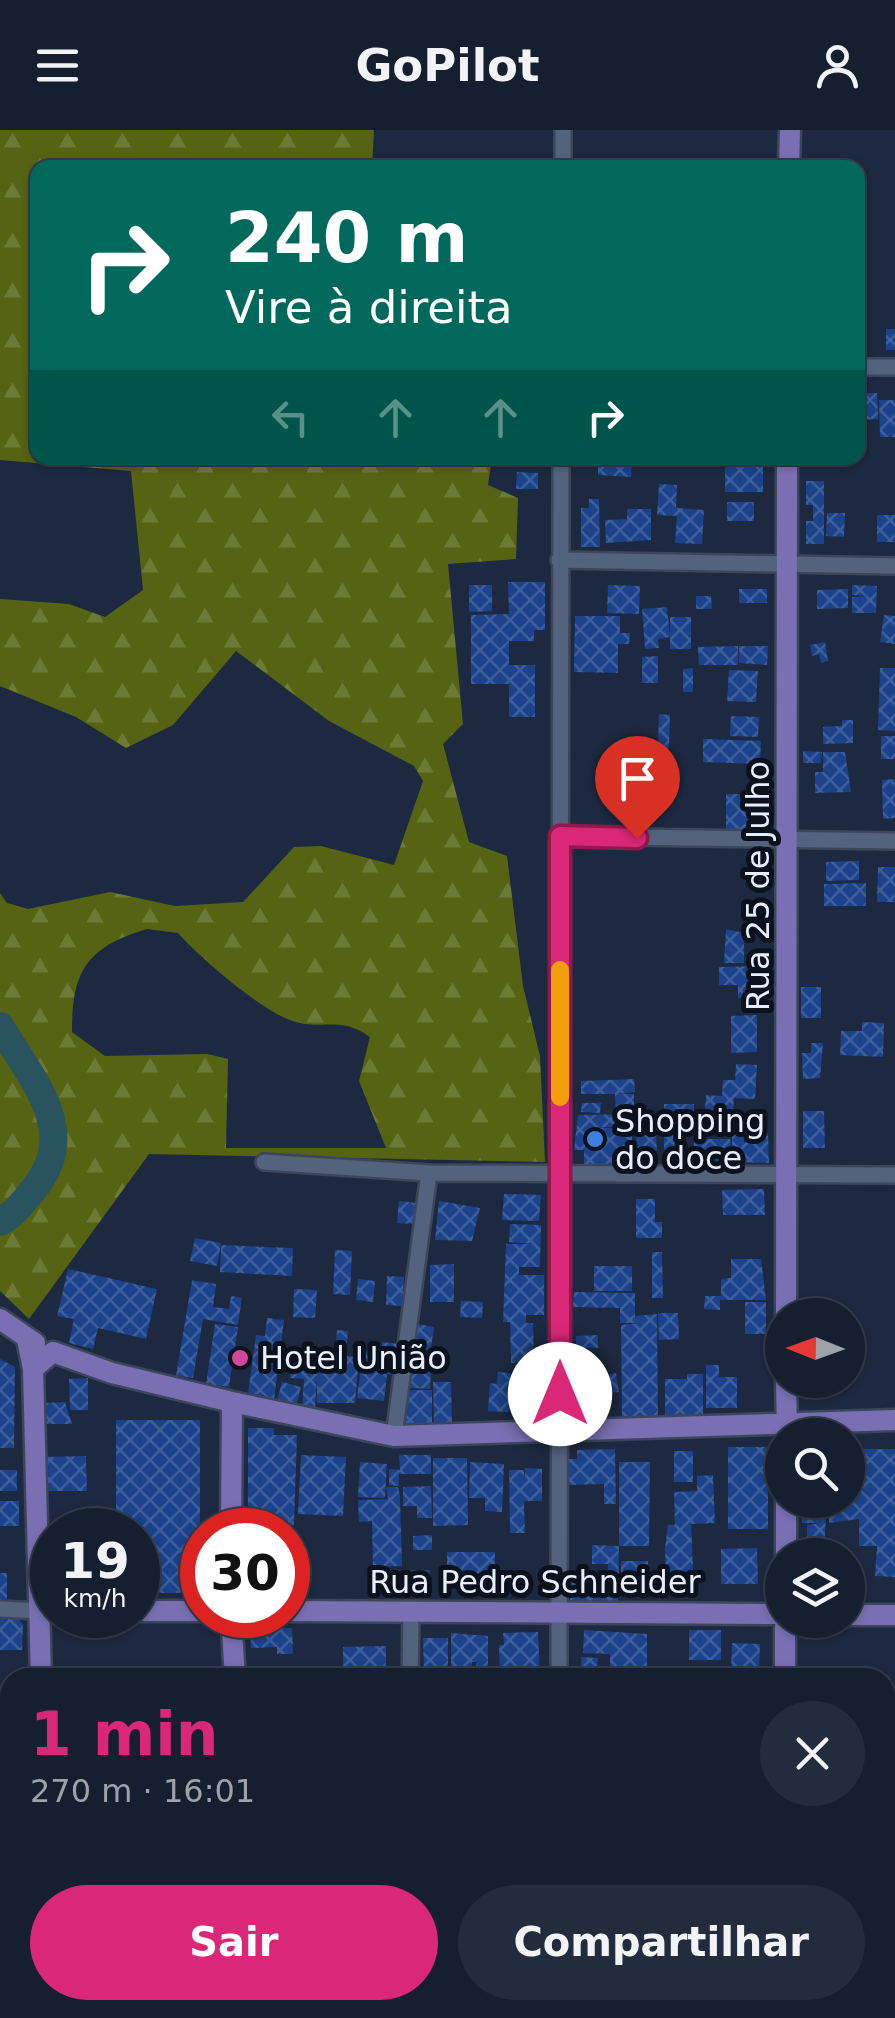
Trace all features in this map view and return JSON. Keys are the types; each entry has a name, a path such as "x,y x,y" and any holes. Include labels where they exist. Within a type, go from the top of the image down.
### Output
{"main road":[{"path":"790,130 790,160"},
{"name":"Rua 25 de Julho","path":"786,1298 790,842 787,465"},
{"path":"2,1326 53,1352 112,1373 394,1436 765,1430"},
{"path":"26,1339 33,1369 40,1508"},
{"path":"33,1369 53,1352"},
{"path":"231,1508 232,1402"},
{"path":"865,1423 895,1420"},
{"name":"Rua Pedro Schneider","path":"310,1611 765,1616"},
{"path":"865,1615 895,1615"},
{"path":"42,1668 44,1638"},
{"path":"233,1638 235,1668"},
{"path":"784,1638 785,1668"}],"street":[{"path":"563,130 563,160"},
{"path":"865,366 895,367"},
{"path":"559,1668 561,465"},
{"path":"560,560 895,566"},
{"path":"560,836 790,842 895,840"},
{"path":"264,1162 428,1173 895,1174"},
{"path":"394,1436 428,1173"},
{"path":"0,1608 30,1610"},
{"path":"410,1668 411,1610"}],"green space":[{"path":"0,130 374,130 372,160 30,160 30,463 0,460"},
{"path":"60,465 491,465 488,485 518,498 516,559 448,564 463,724 443,744 469,842 507,856 523,986 540,1056 545,1162 149,1154 29,1319 0,1291 0,893 7,903 28,909 110,892 175,906 243,902 294,847 321,846 394,865 423,781 414,766 329,721 236,651 173,725 126,748 76,717 0,686 0,599 69,604 105,617 143,590 131,471","holes":["147,929 178,933 201,956 283,1017 307,1024 350,1027 370,1037 359,1081 386,1148 226,1148 228,1059 207,1054 105,1056 72,1032 80,978 96,954 110,944"]}],"building":[{"path":"886,329 895,329 895,350 886,350"},
{"path":"865,393 877,393 878,419 865,420"},
{"path":"879,400 895,400 895,437 880,437"},
{"path":"598,465 632,465 631,477 598,475"},
{"path":"763,466 763,492 725,492 725,467"},
{"path":"517,472 538,473 538,489 516,489"},
{"path":"806,481 824,481 824,544 806,544 806,521 813,521 813,505 806,505"},
{"path":"659,484 677,485 676,508 704,510 702,544 675,543 677,516 657,515"},
{"path":"589,499 599,499 600,547 581,547 581,508 589,508"},
{"path":"727,502 754,502 754,521 727,521"},
{"path":"627,509 651,509 651,540 606,543 605,520 627,519"},
{"path":"827,513 845,513 844,537 826,536"},
{"path":"877,515 895,515 895,542 877,542"},
{"path":"508,582 545,582 545,630 534,630 534,641 509,641 509,665 535,665 535,717 509,717 509,684 471,684 471,615 509,614"},
{"path":"469,585 492,585 492,611 469,612"},
{"path":"608,585 640,586 639,614 607,613"},
{"path":"852,585 877,586 876,613 852,613 852,597 869,596 852,595"},
{"path":"739,589 767,589 767,603 739,603"},
{"path":"848,589 848,608 817,609 817,590"},
{"path":"696,596 711,596 712,609 696,609"},
{"path":"667,607 670,637 658,639 659,648 645,649 642,609"},
{"path":"884,615 895,616 895,644 880,642"},
{"path":"575,616 620,616 620,633 630,633 629,644 618,644 618,673 574,672"},
{"path":"670,617 691,617 691,649 670,649"},
{"path":"825,642 828,661 821,663 819,654 812,656 810,645"},
{"path":"738,646 738,665 699,665 698,647"},
{"path":"739,646 768,646 767,665 739,663"},
{"path":"658,656 658,683 642,683 642,657"},
{"path":"693,668 693,692 683,692 683,669"},
{"path":"880,668 895,668 895,731 878,730"},
{"path":"729,670 758,671 756,702 727,701"},
{"path":"659,714 670,715 669,748 658,747"},
{"path":"731,716 759,717 758,737 730,736"},
{"path":"842,720 853,720 853,743 823,744 823,727 842,726"},
{"path":"881,736 895,736 895,759 881,759"},
{"path":"703,739 761,741 760,764 703,762"},
{"path":"803,751 822,752 821,763 803,763"},
{"path":"823,752 845,752 851,792 815,793 815,772 823,772"},
{"path":"895,779 895,818 883,819 882,780"},
{"path":"726,794 766,794 765,838 726,838"},
{"path":"859,861 859,880 826,881 826,862"},
{"path":"878,867 895,867 895,902 877,902"},
{"path":"866,883 866,906 824,906 824,884"},
{"path":"726,929 744,933 744,963 724,963"},
{"path":"761,966 761,998 738,998 738,985 719,985 719,967"},
{"path":"801,987 821,987 821,1018 801,1018"},
{"path":"757,1015 757,1052 731,1053 731,1016"},
{"path":"862,1022 884,1023 883,1057 840,1055 841,1031 862,1031"},
{"path":"811,1043 823,1043 820,1078 803,1079 802,1053 811,1053"},
{"path":"736,1064 757,1065 755,1099 734,1098 733,1111 705,1110 706,1095 722,1096 723,1080 735,1080"},
{"path":"634,1079 635,1092 619,1094 634,1094 634,1112 616,1113 615,1094 581,1094 581,1081"},
{"path":"582,1103 601,1103 600,1113 581,1112"},
{"path":"664,1104 694,1104 694,1128 686,1128 686,1155 664,1155"},
{"path":"803,1111 824,1111 825,1148 803,1148"},
{"path":"634,1114 634,1127 593,1127 632,1129 632,1169 584,1168 584,1150 574,1150 578,1115"},
{"path":"768,1133 769,1163 694,1161 694,1139 730,1139 732,1153 732,1134"},
{"path":"636,1134 656,1134 657,1151 637,1151"},
{"path":"764,1189 765,1215 723,1215 722,1190"},
{"path":"504,1194 541,1195 539,1221 502,1220"},
{"path":"636,1199 655,1199 655,1222 662,1222 662,1238 636,1238"},
{"path":"399,1201 416,1203 414,1224 397,1223"},
{"path":"439,1201 480,1208 472,1241 435,1240"},
{"path":"510,1224 541,1225 540,1267 519,1267 519,1275 544,1275 544,1315 526,1315 526,1323 533,1323 534,1362 511,1363 510,1322 503,1322 506,1244 533,1244 509,1242"},
{"path":"195,1238 221,1243 217,1266 190,1261"},
{"path":"221,1245 293,1248 292,1276 220,1272"},
{"path":"335,1250 352,1251 350,1295 333,1294"},
{"path":"652,1252 662,1252 663,1298 652,1298"},
{"path":"731,1259 761,1259 765,1300 720,1300 720,1310 704,1309 705,1296 721,1296 721,1279 731,1278"},
{"path":"454,1264 454,1302 430,1302 430,1265"},
{"path":"594,1266 632,1266 632,1291 594,1291"},
{"path":"68,1269 157,1289 146,1339 98,1328 93,1349 69,1343 74,1319 57,1316"},
{"path":"387,1276 404,1277 402,1306 386,1305"},
{"path":"358,1279 375,1281 373,1302 356,1300"},
{"path":"192,1280 216,1284 213,1307 229,1309 231,1296 242,1298 238,1325 203,1319 193,1378 176,1376"},
{"path":"294,1289 317,1290 315,1318 293,1317"},
{"path":"574,1292 635,1293 635,1316 657,1314 658,1419 622,1420 621,1325 640,1323 620,1323 620,1308 573,1307"},
{"path":"461,1301 483,1302 482,1318 460,1317"},
{"path":"745,1302 765,1302 765,1334 745,1334"},
{"path":"658,1313 678,1313 679,1339 659,1340"},
{"path":"267,1318 284,1320 273,1408 265,1407 266,1396 248,1393 256,1335 265,1336"},
{"path":"215,1324 238,1327 229,1387 206,1384"},
{"path":"418,1324 434,1327 430,1354 413,1351"},
{"path":"337,1330 348,1331 346,1354 335,1354"},
{"path":"598,1335 598,1348 576,1348 576,1336"},
{"path":"382,1342 399,1344 395,1375 387,1374 384,1401 357,1398 363,1351 381,1353"},
{"path":"292,1355 333,1361 333,1373 335,1355 359,1357 355,1403 317,1403 317,1376 315,1410 302,1409 304,1379 290,1378"},
{"path":"410,1355 432,1356 430,1389 409,1388"},
{"path":"0,1359 15,1367 14,1448 0,1448"},
{"path":"515,1365 542,1365 540,1428 515,1428"},
{"path":"706,1365 719,1365 719,1377 737,1377 737,1408 706,1408"},
{"path":"578,1367 593,1367 593,1385 608,1384 607,1375 616,1373 619,1392 608,1393 608,1408 579,1408"},
{"path":"498,1372 511,1373 509,1412 488,1411 490,1383 497,1384"},
{"path":"687,1374 703,1374 703,1422 686,1422 686,1415 665,1416 665,1379 687,1379"},
{"path":"88,1378 88,1410 70,1410 69,1379"},
{"path":"282,1382 301,1387 295,1410 276,1404"},
{"path":"433,1382 451,1382 452,1427 434,1427"},
{"path":"406,1390 432,1390 432,1433 406,1433"},
{"path":"65,1402 72,1424 46,1424 45,1403"},
{"path":"116,1420 200,1420 200,1508 180,1508 180,1593 160,1593 160,1508 116,1508"},
{"path":"248,1428 274,1428 274,1435 297,1435 295,1508 248,1508"},
{"path":"728,1447 765,1447 768,1529 728,1529"},
{"path":"615,1449 616,1504 604,1504 604,1484 569,1485 569,1459 577,1459 577,1450"},
{"path":"865,1449 895,1449 895,1577 875,1576 877,1546 865,1546 865,1538 859,1538 859,1519 829,1523 829,1518 865,1518"},
{"path":"674,1451 693,1451 693,1482 674,1482"},
{"path":"301,1455 346,1457 343,1516 310,1515 310,1508 298,1508"},
{"path":"399,1455 431,1455 431,1474 399,1474 399,1486 389,1485 389,1469 400,1470"},
{"path":"86,1456 87,1491 44,1491 43,1457"},
{"path":"433,1458 467,1458 468,1525 433,1526"},
{"path":"360,1462 387,1464 385,1498 358,1497"},
{"path":"470,1462 504,1464 502,1512 485,1511 485,1498 469,1498"},
{"path":"619,1462 650,1462 649,1546 619,1546"},
{"path":"525,1468 542,1469 542,1501 524,1501 525,1533 510,1533 509,1470 524,1470 525,1484"},
{"path":"0,1470 17,1470 17,1491 0,1491"},
{"path":"713,1475 715,1523 691,1524 694,1591 666,1593 665,1548 668,1525 675,1525 674,1492 697,1491 697,1476"},
{"path":"431,1486 432,1518 417,1518 417,1506 403,1506 403,1487"},
{"path":"386,1487 398,1487 400,1496 402,1566 373,1567 372,1521 359,1522 358,1500 388,1499"},
{"path":"0,1501 19,1501 19,1526 0,1526"},
{"path":"802,1518 826,1518 825,1538 807,1538 807,1525 820,1523 802,1523"},
{"path":"432,1535 432,1550 413,1550 413,1536"},
{"path":"592,1545 619,1546 618,1605 570,1604 571,1575 608,1575 608,1564 592,1564"},
{"path":"757,1548 758,1584 721,1584 721,1549"},
{"path":"447,1552 495,1552 495,1592 465,1592 465,1574 447,1574"},
{"path":"621,1561 648,1561 648,1582 621,1582"},
{"path":"403,1570 430,1570 430,1586 403,1586"},
{"path":"0,1573 7,1573 7,1599 0,1599"},
{"path":"0,1618 17,1618 23,1624 22,1650 0,1650"},
{"path":"584,1630 647,1634 647,1668 610,1668 610,1654 583,1653"},
{"path":"689,1630 721,1630 721,1660 689,1660"},
{"path":"538,1632 540,1668 500,1668 503,1633"},
{"path":"451,1633 488,1636 488,1668 476,1668 476,1662 472,1662 472,1668 451,1668"},
{"path":"250,1638 292,1638 293,1654 277,1654 277,1647 251,1648"},
{"path":"423,1638 448,1638 448,1668 424,1668"},
{"path":"732,1643 760,1644 759,1668 731,1668"},
{"path":"386,1646 386,1668 343,1668 343,1647"},
{"path":"581,1657 598,1658 597,1668 581,1668"}],"waterway":[{"path":"0,1026 47,1106 53,1147 47,1168 34,1189 0,1222"}],"slow traffic":[{"path":"560,970 560,1097"}],"place":[{"name":"Shopping do doce","path":"595,1139"},
{"name":"Hotel União","path":"240,1358"}],"route":[{"path":"560,1394 560,836 637,838"}]}
